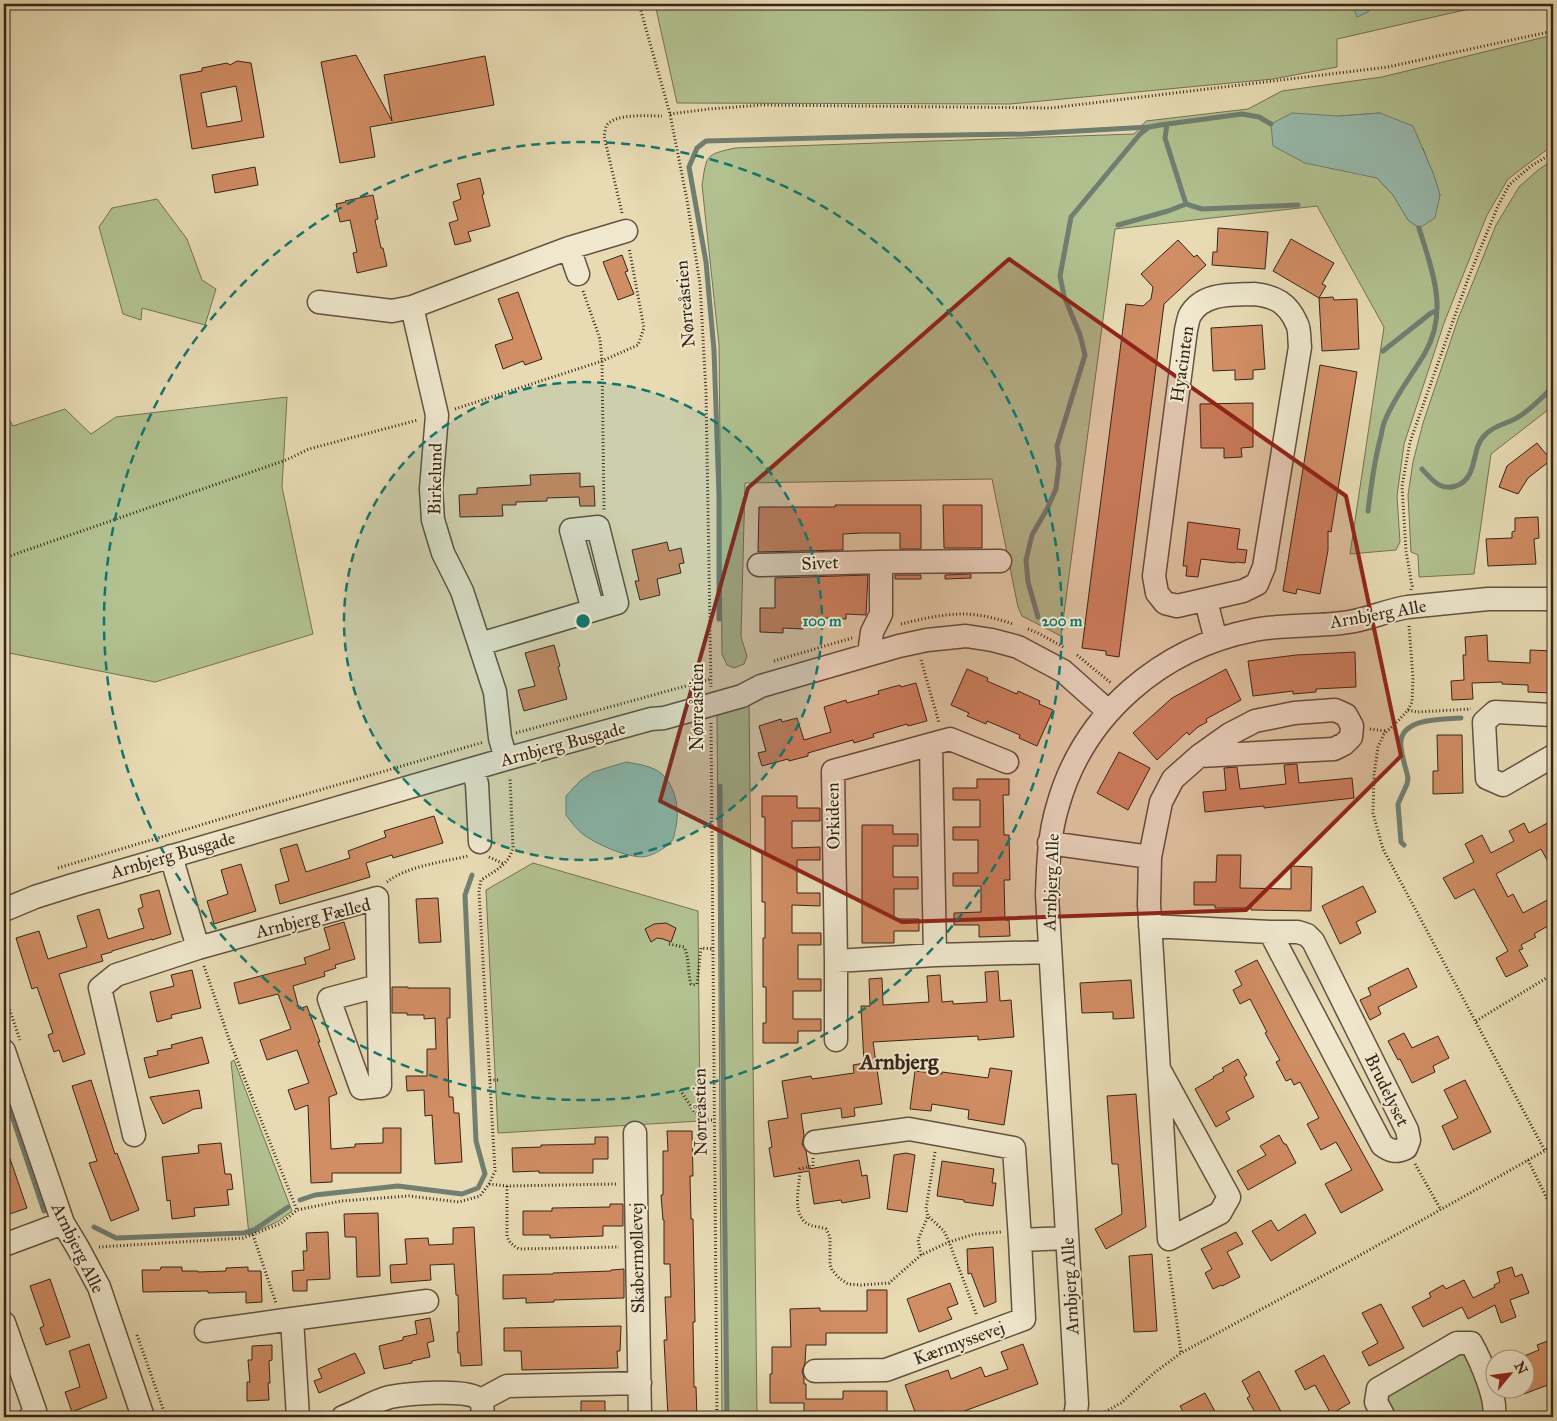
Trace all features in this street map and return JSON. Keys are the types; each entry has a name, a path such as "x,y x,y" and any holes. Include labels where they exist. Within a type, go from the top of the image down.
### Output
{"street":[{"path":"319,302 392,311 412,307 569,248 626,231"},
{"path":"569,248 578,274"},
{"name":"Hyacinten","path":"1254,294 1269,296 1285,305 1297,324 1300,347 1264,567 1257,584 1243,591 1206,601 1177,606 1165,603 1157,593 1154,576 1186,330 1190,315 1200,304 1216,295 1254,294"},
{"name":"Birkelund","path":"412,307 437,415 432,489 433,520 443,553 462,591 495,692 503,748"},
{"path":"480,644 593,610 571,530 598,527"},
{"name":"Sivet","path":"759,565 1000,561"},
{"path":"869,654 872,632 881,614 881,562"},
{"name":"Arnbjerg Alle","path":"1075,1417 1077,1404 1047,895 1049,843 1058,804 1074,760 1108,711 1150,674 1190,650 1216,640 1255,629 1348,622 1397,608 1488,599 1553,599"},
{"path":"1206,601 1216,640"},
{"name":"Arnbjerg Busgade","path":"4,910 73,884 473,769 503,748 664,718 742,696 761,686 916,642 966,636 992,640 1018,648 1063,671 1108,711"},
{"path":"1159,1070 1229,1197 1220,1213 1169,1239 1150,926 1150,857 1161,802 1173,779 1199,756 1230,734 1255,721 1284,715 1334,710 1346,715 1352,726 1352,737 1344,744 1334,748 1199,756"},
{"path":"1553,715 1495,712 1484,722 1487,778 1504,785 1553,756"},
{"name":"Orkideen","path":"836,1040 833,771 950,739 1007,762"},
{"path":"935,956 938,743"},
{"path":"473,769 477,784 481,851"},
{"path":"1049,843 1150,857"},
{"path":"171,856 198,948"},
{"name":"Arnbjerg Fælled","path":"134,1135 100,988 116,975 198,948 377,898 378,986"},
{"name":"Brudelyset","path":"1150,926 1298,932 1307,935 1313,941 1407,1130 1409,1140 1406,1148 1400,1151 1390,1151 1382,1145 1270,932"},
{"path":"836,961 1050,952"},
{"name":"Arnbjerg Alle","path":"13,1050 63,1223 99,1287 143,1417"},
{"name":"Kærmyssevej","path":"814,1371 886,1370 1024,1319 1014,1148 909,1128 815,1142"},
{"name":"Skabermøllevej","path":"635,1133 640,1417"},
{"path":"4,1244 63,1223"},
{"path":"1020,1236 1067,1238"},
{"path":"206,1331 427,1301"},
{"path":"287,1320 298,1417"},
{"path":"4,1323 12,1373 35,1412 30,1417"},
{"path":"1384,1417 1376,1402 1378,1389 1457,1343 1471,1342 1479,1356 1494,1402 1495,1413 1492,1417"},
{"path":"343,1417 389,1398 413,1394 443,1393 474,1396 481,1409 506,1386 640,1383"}],"path":[{"name":"Nørreåstien","path":"639,4 670,114 687,200 700,284 706,392 711,679 717,1417"},
{"path":"670,114 762,105 1051,108 1388,68 1553,31"},
{"path":"4,558 286,460 309,449 437,415 602,361 638,346 644,328 626,231 604,136 606,126 612,121 626,117 662,116"},
{"path":"1545,1151 1384,848 1373,813 1374,775 1378,747 1384,734 1408,710 1412,702 1413,678 1408,607 1412,586 1406,551 1402,486 1410,442 1469,276 1498,206 1509,185 1531,166 1553,153"},
{"path":"578,274 600,339 602,361 604,519 598,527"},
{"path":"916,642 938,743"},
{"path":"55,869 234,815 503,748 711,679"},
{"path":"1408,710 1417,712 1474,709 1490,717"},
{"path":"99,1254 94,1247 244,1238 280,1224 297,1210 340,1201 409,1196 459,1202 480,1196 489,1184 495,1171 479,891 481,880 511,858 513,847 510,781 503,748"},
{"path":"377,898 383,885 393,878 422,867 481,851 504,864"},
{"path":"669,944 684,947 688,954 690,980 693,985 697,984 701,948 712,949"},
{"path":"198,948 230,1042 297,1210"},
{"path":"1476,1021 1553,974"},
{"path":"4,993 13,1050"},
{"path":"490,1080 500,1080"},
{"path":"680,1090 694,1111 705,1120 714,1120"},
{"path":"938,1134 926,1209 928,1216 944,1231 984,1334"},
{"path":"815,1142 812,1166 800,1169 796,1207 808,1225 826,1229 830,1237 830,1265 839,1278 848,1284 889,1283 921,1255 949,1242 975,1234 1020,1236"},
{"path":"1096,1417 1121,1403 1154,1373 1181,1354 1553,1146"},
{"path":"1406,1148 1441,1210"},
{"path":"1528,1160 1553,1211"},
{"path":"489,1184 507,1186 636,1184"},
{"path":"507,1186 507,1236 512,1245 519,1249 637,1247"},
{"path":"921,1255 918,1240 928,1216"},
{"path":"253,1235 287,1320"},
{"path":"1169,1239 1167,1251 1181,1354"},
{"path":"134,1326 166,1417"}],"highlighted area":[{"path":"1009,259 1346,496 1401,756 1246,910 902,922 660,801 748,488"}],"green space":[{"path":"655,4 1491,4 1337,39 1337,67 1273,79 1010,104 677,103"},
{"path":"1553,35 1553,145 1508,179 1487,215 1444,323 1404,444 1397,496 1400,542 1396,550 1350,554 1384,327 1317,206 1115,229 1061,636 1022,616 1018,607 992,479 745,483 741,637 747,656 744,664 734,668 727,665 722,654 719,345 702,185 706,162 712,155 735,148 1134,134 1146,121 1248,109 1282,91 1382,77","holes":["1380,113 1423,148 1440,195 1419,228 1408,220 1393,195 1377,178 1352,171 1339,116"]},
{"path":"1553,160 1553,406 1491,454 1474,574 1419,577 1418,555 1411,552 1408,495 1413,462 1423,423 1458,319 1496,225 1519,187"},
{"path":"157,199 187,239 202,280 216,289 205,325 142,308 141,320 123,314 99,227 112,208"},
{"path":"287,397 282,487 313,634 155,682 4,652 4,410 13,426 65,409 91,434 116,417"},
{"path":"749,700 757,1417 722,1417 717,710"},
{"path":"533,863 698,911 700,1121 498,1133 486,890"},
{"path":"234,1060 292,1211 279,1221 249,1235 231,1062"},
{"path":"1456,1349 1472,1355 1484,1388 1484,1398 1488,1398 1489,1402 1482,1416 1393,1417 1384,1400 1389,1386"}],"water":[{"path":"1352,4 1371,4 1368,12 1357,17"},
{"path":"1292,113 1339,116 1380,113 1413,126 1434,175 1440,195 1435,218 1419,228 1408,220 1393,195 1377,178 1305,163 1273,146 1271,124"},
{"path":"626,762 650,767 662,774 671,786 676,801 677,816 673,840 661,850 645,857 627,855 596,843 579,831 566,815 566,796 580,781 593,772"}],"building":[{"path":"356,55 392,121 384,75 485,56 494,105 370,127 375,157 340,163 321,62"},
{"path":"237,61 251,63 264,137 192,149 180,75 202,71 202,68 227,63 230,65","holes":["236,86 242,121 207,127 201,93"]},
{"path":"255,167 258,185 215,193 212,175"},
{"path":"480,178 484,194 482,195 490,226 468,232 471,241 455,245 449,223 458,220 453,202 461,199 457,184"},
{"path":"373,195 378,219 375,220 387,266 357,273 353,253 357,252 350,220 340,222 336,204"},
{"path":"1218,228 1268,232 1265,269 1212,265 1213,252 1217,252"},
{"path":"1291,239 1334,263 1322,284 1326,286 1319,298 1273,271"},
{"path":"1178,240 1194,257 1197,255 1206,265 1164,304 1119,657 1106,655 1106,651 1082,648 1126,304 1143,306 1151,299 1153,287 1141,274"},
{"path":"622,255 628,271 625,272 634,294 618,300 603,262"},
{"path":"518,292 542,359 525,365 523,361 503,369 495,345 513,339 498,299"},
{"path":"1333,297 1334,300 1357,299 1359,349 1322,351 1319,298"},
{"path":"1262,325 1265,369 1253,370 1253,379 1235,380 1235,370 1213,371 1211,328"},
{"path":"1320,365 1357,372 1331,532 1328,531 1328,550 1320,594 1297,589 1296,594 1283,591"},
{"path":"1253,403 1253,447 1241,448 1242,457 1224,458 1224,448 1201,448 1200,404"},
{"path":"1537,443 1551,460 1528,478 1518,494 1499,487 1507,466"},
{"path":"580,473 580,487 594,486 595,506 580,506 579,497 547,498 547,501 516,502 516,505 502,505 503,516 460,517 459,495 477,494 477,488 531,485 530,475"},
{"path":"835,505 921,505 921,549 900,549 900,533 862,533 843,534 843,550 758,552 759,507 835,507"},
{"path":"943,505 982,505 982,548 944,548"},
{"path":"1538,517 1539,538 1534,539 1536,564 1488,566 1486,539 1512,538 1512,532 1515,531 1515,518"},
{"path":"1188,522 1240,529 1237,549 1247,550 1245,563 1201,559 1198,577 1186,576 1187,566 1183,566"},
{"path":"667,542 669,551 681,548 684,563 679,564 681,573 657,579 660,595 640,600 635,581 639,581 632,550"},
{"path":"971,574 971,578 945,579 945,575"},
{"path":"868,575 866,615 846,614 846,619 825,618 825,624 803,623 803,629 783,628 783,633 760,632 760,608 775,608 775,578"},
{"path":"895,575 921,575 921,579 895,579"},
{"path":"1487,635 1488,661 1530,663 1530,650 1553,651 1551,693 1528,692 1528,685 1502,684 1502,682 1472,683 1473,699 1452,700 1451,681 1464,680 1463,655 1466,655 1465,637"},
{"path":"554,645 567,699 524,711 518,690 535,686 525,653"},
{"path":"1355,652 1356,687 1253,696 1248,661 1296,655"},
{"path":"967,669 988,678 987,681 1017,694 1018,691 1040,701 1039,704 1053,710 1037,746 1019,738 1020,735 987,721 986,724 967,716 969,713 951,705"},
{"path":"1226,669 1241,700 1206,719 1207,722 1189,735 1187,732 1157,760 1133,733 1172,698"},
{"path":"916,683 927,721 908,726 907,724 873,734 874,737 854,743 853,740 808,753 808,756 762,766 758,753 766,751 759,726 781,719 782,722 797,718 804,740 831,732 824,707 846,700 847,703 879,694 878,691 900,685 901,687"},
{"path":"1437,735 1462,735 1463,793 1433,794 1433,771 1438,771"},
{"path":"1119,752 1150,768 1128,810 1097,793"},
{"path":"1297,764 1299,783 1352,778 1354,798 1264,808 1264,806 1205,812 1203,792 1226,790 1224,768 1237,767 1240,789 1286,784 1284,765"},
{"path":"977,779 1009,779 1009,795 1003,795 1004,835 1009,835 1010,880 1004,880 1005,920 1009,920 1010,936 979,937 979,925 954,925 954,913 981,912 981,886 953,886 953,873 978,873 978,840 953,840 953,827 980,827 980,800 953,800 953,788 977,788"},
{"path":"762,796 797,796 797,808 820,808 820,821 792,821 792,848 820,847 820,860 797,860 797,893 820,893 820,906 792,905 792,933 821,933 821,945 798,945 798,979 821,979 821,991 793,991 793,1019 821,1019 821,1031 798,1031 798,1043 763,1043 763,1023 766,1023 766,987 763,987 765,902 762,902 762,852 765,852 765,817 762,817"},
{"path":"434,816 443,843 393,858 392,855 366,863 370,877 280,904 275,885 289,881 280,849 297,844 306,872 350,858 348,851 386,837 384,831"},
{"path":"1553,820 1553,871 1541,849 1496,874 1508,897 1513,894 1523,913 1553,897 1553,923 1534,934 1536,937 1521,945 1523,949 1519,950 1528,966 1506,977 1496,958 1508,951 1474,889 1455,899 1443,878 1474,862 1465,844 1482,835 1491,853 1514,841 1509,831 1524,823 1529,833"},
{"path":"862,825 893,825 893,834 918,834 918,846 893,846 893,877 918,877 918,889 894,889 894,919 919,919 919,931 894,931 894,943 862,943"},
{"path":"1217,855 1241,855 1240,888 1291,889 1291,866 1312,867 1311,911 1251,910 1251,908 1215,908 1215,905 1194,905 1194,882 1216,882"},
{"path":"241,864 256,911 214,924 207,901 228,894 221,870"},
{"path":"1363,886 1376,912 1356,922 1361,933 1340,944 1322,906"},
{"path":"159,890 171,934 112,951 101,955 103,961 59,974 85,1054 63,1062 59,1050 54,1052 48,1035 53,1033 37,987 32,989 16,938 39,931 48,959 87,947 77,916 99,909 108,939 144,928 138,909 143,907 140,895"},
{"path":"438,898 441,942 419,943 416,899"},
{"path":"344,922 355,959 335,965 336,968 324,972 325,976 293,986 299,1009 307,1006 337,1094 329,1097 331,1149 355,1147 355,1144 383,1143 383,1128 401,1128 401,1173 332,1173 332,1182 311,1183 308,1105 295,1110 288,1090 309,1083 297,1050 267,1060 260,1040 291,1029 278,994 239,1004 234,983 306,964 304,958 330,949 324,928"},
{"path":"666,923 676,928 671,942 657,938 651,942 645,929 654,924"},
{"path":"1257,960 1383,1190 1341,1213 1325,1184 1352,1170 1336,1142 1321,1150 1307,1124 1319,1118 1300,1082 1294,1085 1291,1079 1286,1081 1276,1062 1280,1060 1265,1033 1267,1032 1250,999 1240,1004 1233,990 1242,985 1235,971"},
{"path":"1408,968 1417,987 1378,1007 1381,1014 1370,1020 1360,1000 1371,995 1368,988"},
{"path":"192,970 201,1008 171,1015 172,1018 157,1022 150,992 174,986 171,975"},
{"path":"998,971 1000,1001 1011,1000 1014,1037 978,1040 978,1036 873,1042 882,1104 854,1108 855,1116 842,1118 841,1108 801,1114 804,1135 802,1144 806,1151 809,1169 859,1160 862,1176 867,1175 870,1198 842,1203 841,1200 814,1204 809,1171 774,1177 769,1148 772,1147 768,1121 788,1118 782,1081 811,1076 812,1079 854,1073 853,1065 864,1063 861,1006 870,1006 869,979 882,978 883,1005 929,1002 927,976 940,975 942,1002 953,1001 953,1004 987,1002 985,972"},
{"path":"1131,980 1134,1018 1113,1019 1113,1012 1082,1013 1080,983"},
{"path":"392,987 450,988 450,1018 447,1018 449,1097 453,1097 454,1113 459,1113 462,1162 435,1164 432,1115 425,1116 424,1090 407,1091 406,1076 427,1076 427,1049 436,1049 435,1018 424,1019 424,1015 392,1013"},
{"path":"1404,1033 1412,1048 1438,1036 1449,1058 1433,1066 1435,1072 1412,1083 1388,1041"},
{"path":"202,1037 209,1063 149,1078 144,1058 158,1055 157,1051 172,1048 171,1045"},
{"path":"1238,1059 1247,1075 1244,1077 1254,1097 1226,1112 1230,1119 1216,1127 1195,1089 1214,1078 1224,1071 1222,1068"},
{"path":"990,1068 1012,1071 1004,1125 968,1119 969,1110 932,1104 931,1111 910,1109 915,1071 942,1074 942,1072 988,1078"},
{"path":"91,1080 115,1154 117,1153 139,1210 111,1221 89,1163 97,1161 72,1086"},
{"path":"1465,1080 1491,1132 1453,1150 1442,1126 1458,1118 1444,1090"},
{"path":"199,1090 202,1108 194,1109 163,1124 150,1097"},
{"path":"1136,1094 1146,1227 1106,1249 1095,1229 1122,1214 1118,1164 1112,1164 1107,1096"},
{"path":"667,1131 692,1131 693,1176 690,1176 691,1219 693,1219 695,1322 693,1322 694,1387 696,1387 697,1417 668,1417 664,1340 667,1340 665,1297 671,1297 670,1264 664,1264 664,1220 661,1195 663,1195 663,1151 668,1151"},
{"path":"1279,1135 1296,1163 1248,1190 1237,1171 1266,1155 1260,1146"},
{"path":"595,1137 608,1137 608,1159 593,1159 593,1173 513,1172 512,1148 541,1147 541,1145 595,1144"},
{"path":"221,1143 225,1174 231,1174 233,1189 227,1190 229,1205 194,1208 195,1216 172,1219 170,1200 167,1201 162,1157 199,1153 198,1145"},
{"path":"6,1147 27,1208 4,1216 4,1148"},
{"path":"906,1153 915,1155 907,1212 887,1209 894,1155"},
{"path":"942,1161 994,1169 992,1183 996,1183 993,1206 937,1196"},
{"path":"610,1204 623,1204 623,1226 603,1226 603,1236 550,1238 550,1235 523,1235 523,1211 552,1211 552,1208 610,1207"},
{"path":"378,1213 380,1276 357,1277 356,1237 345,1237 344,1214"},
{"path":"1305,1214 1316,1233 1271,1261 1252,1231 1271,1220 1278,1231"},
{"path":"474,1227 482,1365 461,1366 460,1353 458,1353 458,1295 456,1295 454,1264 430,1265 431,1280 391,1283 390,1265 407,1264 405,1239 428,1238 429,1245 453,1244 453,1228"},
{"path":"328,1232 330,1279 307,1280 307,1291 293,1291 292,1271 304,1270 303,1251 307,1251 306,1233"},
{"path":"1236,1232 1243,1244 1227,1252 1240,1277 1213,1289 1205,1273 1212,1269 1201,1249"},
{"path":"993,1247 996,1302 984,1307 971,1273 968,1274 967,1249"},
{"path":"1152,1254 1157,1331 1134,1332 1129,1256"},
{"path":"161,1267 182,1267 182,1271 198,1272 226,1271 226,1268 248,1267 248,1271 261,1271 262,1302 246,1303 246,1292 143,1292 142,1270 160,1270"},
{"path":"1512,1267 1515,1277 1522,1274 1529,1293 1510,1300 1516,1317 1501,1323 1495,1305 1468,1319 1462,1307 1423,1327 1412,1307 1431,1297 1429,1293 1443,1285 1446,1289 1464,1280 1473,1298 1495,1287 1494,1285 1500,1282 1497,1272"},
{"path":"624,1269 624,1298 554,1300 554,1302 526,1303 526,1298 503,1299 503,1275"},
{"path":"50,1279 70,1337 46,1345 40,1328 44,1326 30,1286"},
{"path":"950,1283 958,1304 947,1308 952,1319 919,1332 907,1299"},
{"path":"867,1290 887,1290 887,1333 826,1333 826,1345 806,1345 805,1363 802,1371 804,1384 806,1384 806,1399 843,1399 843,1391 887,1391 887,1417 804,1417 804,1403 770,1403 772,1347 791,1347 790,1309 820,1308 820,1311 867,1311"},
{"path":"1381,1304 1404,1348 1369,1366 1362,1352 1378,1343 1362,1313"},
{"path":"430,1318 434,1341 427,1343 430,1357 384,1369 379,1346 403,1340 403,1337 417,1334 415,1321"},
{"path":"621,1326 620,1351 617,1351 618,1368 522,1370 521,1351 504,1351 504,1328"},
{"path":"1553,1339 1553,1363 1547,1366 1553,1383 1534,1390 1534,1352 1539,1350 1537,1345"},
{"path":"89,1344 107,1398 72,1412 65,1392 80,1387 69,1351"},
{"path":"1023,1344 1038,1384 948,1417 917,1417 905,1385 948,1370 951,1379 981,1367 985,1377 1008,1369 1001,1352"},
{"path":"272,1345 272,1360 269,1361 269,1400 247,1401 247,1382 250,1382 248,1360 252,1360 252,1346"},
{"path":"355,1353 365,1373 319,1393 314,1381 322,1378 318,1369"},
{"path":"1324,1355 1350,1403 1331,1414 1315,1385 1305,1390 1295,1371"},
{"path":"1259,1371 1284,1417 1262,1417 1259,1412 1256,1414 1247,1398 1250,1396 1242,1381"},
{"path":"1205,1393 1218,1417 1186,1417 1180,1406"},
{"path":"581,1401 605,1401 605,1417 581,1417"}],"waterway":[{"path":"1038,617 1028,582 1026,560 1032,535 1056,489 1059,464 1057,446 1085,355 1080,335 1064,296 1060,276 1071,217 1140,134 1149,127 1242,114 1259,117 1271,124"},
{"path":"1167,124 1165,138 1186,204"},
{"path":"719,619 719,495 714,350 706,262 689,167 697,148 706,141 1025,134 1149,127"},
{"path":"1118,225 1186,204 1202,209 1298,205"},
{"path":"1368,511 1384,422 1394,401 1425,353 1436,322 1436,291 1429,259 1419,228"},
{"path":"1383,351 1436,311"},
{"path":"1422,469 1433,481 1441,486 1456,486 1463,482 1468,477 1477,448 1485,435 1495,427 1515,419 1526,412 1553,387"},
{"path":"1404,845 1401,842 1398,804 1408,778 1401,747 1402,737 1406,730 1422,722 1461,718"},
{"path":"720,786 727,1417"},
{"path":"300,1200 315,1195 398,1186 462,1194 478,1188 485,1174 476,1141 465,895 472,875"},
{"path":"4,1092 44,1211"},
{"path":"94,1227 116,1238 244,1233 254,1230 288,1207"}],"district":[{"name":"Arnbjerg","path":"899,1061"}]}
